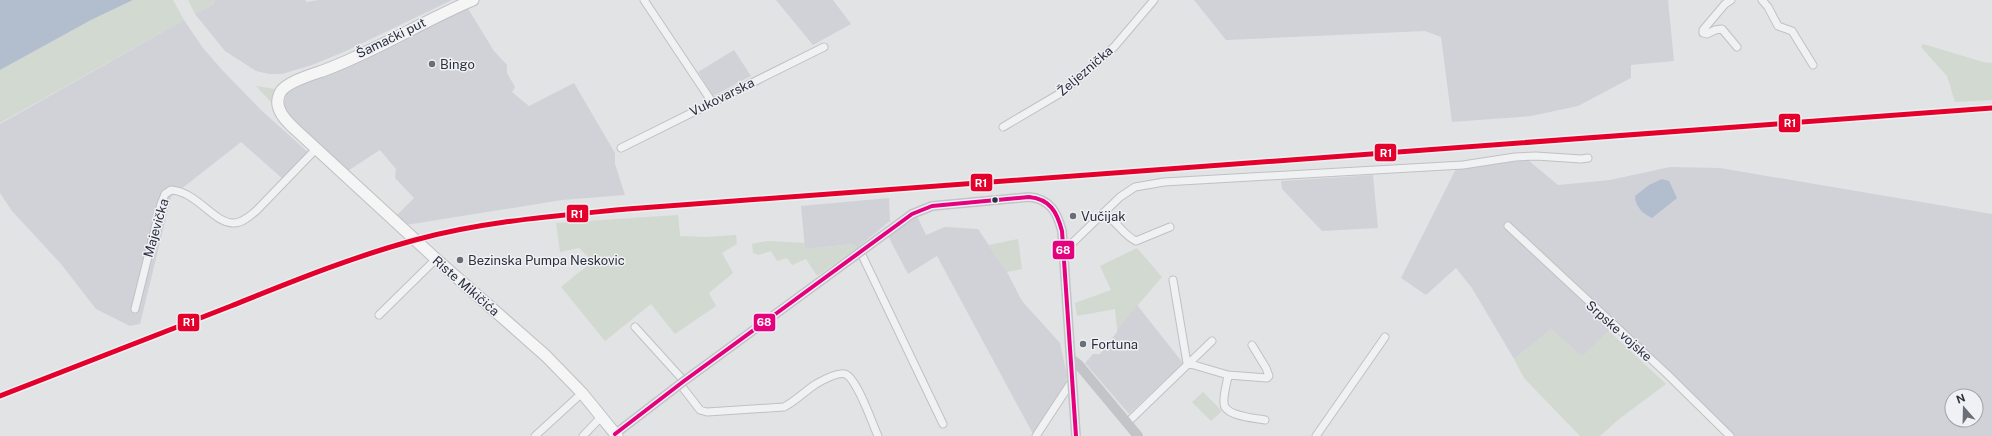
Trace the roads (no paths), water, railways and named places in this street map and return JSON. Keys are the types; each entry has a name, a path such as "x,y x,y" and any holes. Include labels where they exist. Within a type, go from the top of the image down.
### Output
{"main road":[{"name":"Šamački put","path":"309,76 473,0"},
{"name":"Riste Mikičića","path":"309,76 282,90 278,98 278,105 284,119 436,259 546,356 582,393 616,435"}],"street":[{"path":"644,0 712,102"},
{"name":"Željeznička","path":"1003,127 1064,91 1114,47 1154,0"},
{"path":"1731,0 1725,4 1704,28 1703,33 1707,34 1715,30 1722,29 1737,47"},
{"path":"1762,0 1768,7 1778,26 1792,31 1813,65"},
{"name":"Vukovarska","path":"621,148 824,47"},
{"name":"Majevička","path":"135,308 161,204 165,194 171,190 188,193 221,220 234,223 246,218 256,211 316,149"},
{"path":"1064,251 1120,197 1136,187 1164,182 1463,165 1522,156 1551,156 1581,160 1588,158"},
{"path":"616,435 682,382 861,253 912,214 932,206 1017,198 1036,198 1044,201 1055,211 1062,231 1076,436"},
{"path":"1103,213 1117,223 1125,233 1136,241 1170,227"},
{"name":"Srpske vojske","path":"1508,226 1667,374 1730,436"},
{"path":"861,253 943,424"},
{"path":"379,315 436,259"},
{"path":"1173,280 1187,363"},
{"path":"635,327 682,382 700,410 707,412 784,407 793,403 816,384 839,374 846,374 854,380 878,436"},
{"path":"1316,436 1385,337"},
{"path":"1127,423 1187,363 1212,341"},
{"path":"1187,363 1228,375 1266,378 1269,376 1266,368 1252,345"},
{"path":"1071,359 1078,364 1138,436"},
{"path":"1228,375 1224,403 1225,408 1229,412 1265,420"},
{"path":"1036,436 1072,381"},
{"path":"535,436 582,393"},
{"path":"583,436 602,416"}],"water":[{"path":"0,0 133,0 91,20 0,70"},
{"path":"1662,179 1669,181 1677,198 1652,218 1640,209 1636,203 1635,196 1649,185"}],"place":[{"name":"Bingo","path":"432,64"},
{"name":"Vučijak","path":"1073,216"},
{"name":"Bezinska Pumpa Neskovic","path":"460,260"},
{"name":"Fortuna","path":"1083,344"}]}
